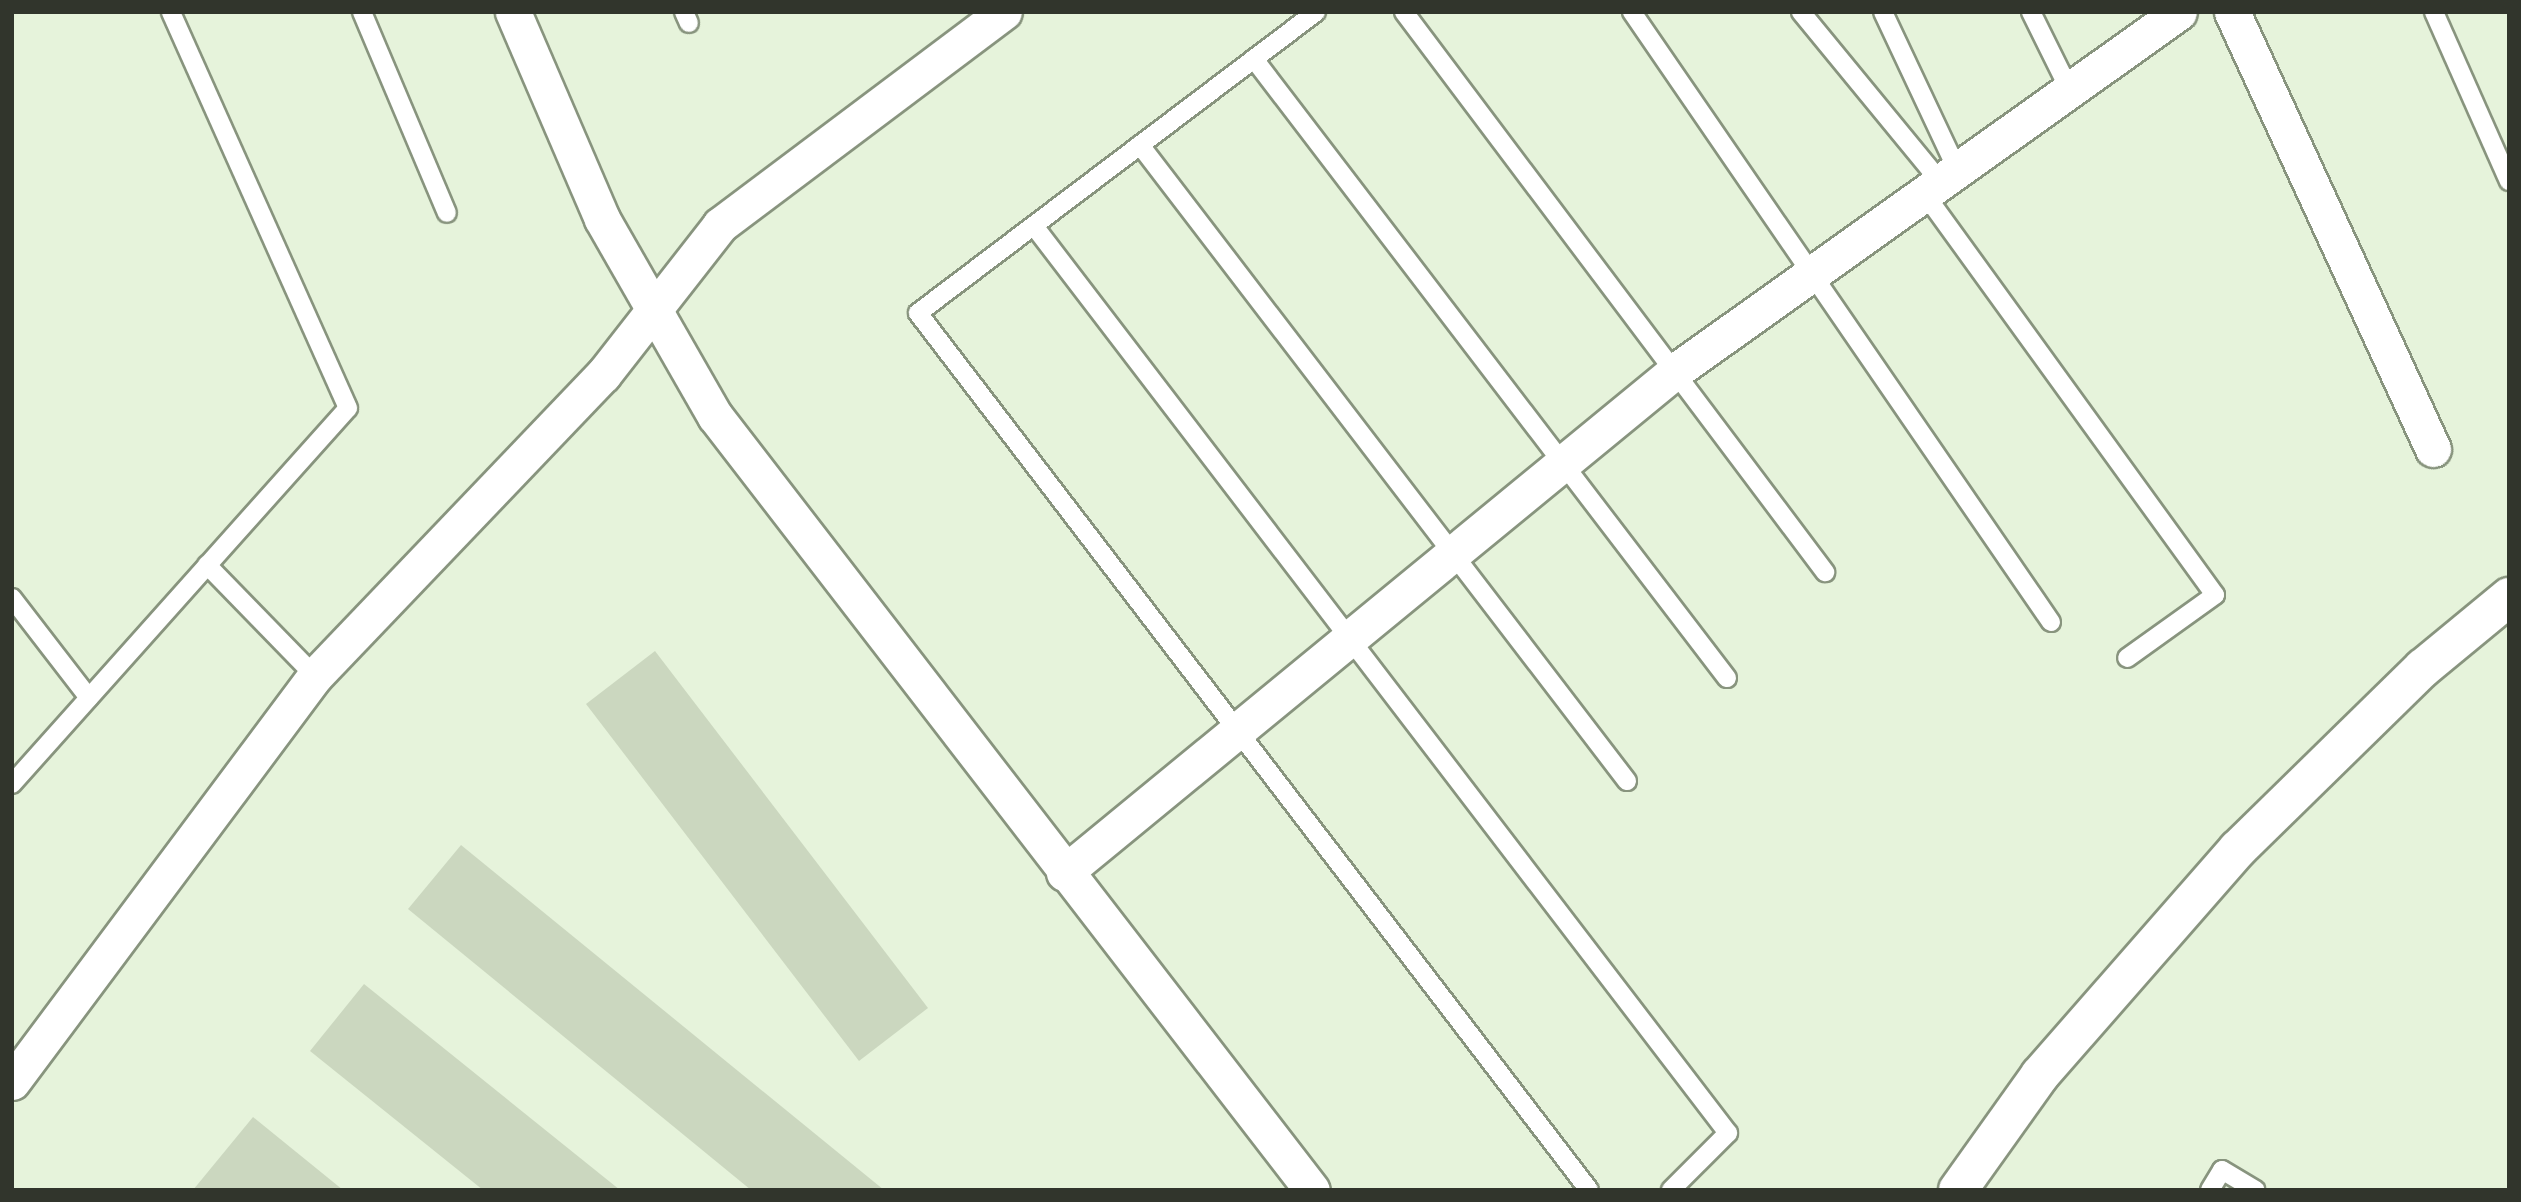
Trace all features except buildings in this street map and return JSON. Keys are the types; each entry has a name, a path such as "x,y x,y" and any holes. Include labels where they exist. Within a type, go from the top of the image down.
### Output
{"street":[{"path":"513,12 602,219 715,416 1064,873 1312,1190"},
{"path":"12,1082 315,676 603,375 720,226 1004,12"},
{"path":"1064,873 1674,372 2179,12"},
{"path":"2232,12 2433,449"},
{"path":"1958,1190 2040,1075 2238,849 2423,668 2509,597"}],"lane":[{"path":"12,784 348,408 170,12"},
{"path":"362,12 447,213"},
{"path":"1316,12 918,313 1589,1190"},
{"path":"1404,12 1825,572"},
{"path":"1632,12 2051,622"},
{"path":"1801,12 1940,181 2215,595 2127,657"},
{"path":"1882,12 1940,181"},
{"path":"2031,12 2069,89"},
{"path":"2434,12 2509,181"},
{"path":"1254,59 1727,678"},
{"path":"1140,145 1627,781"},
{"path":"1034,226 1728,1133 1671,1190"},
{"path":"207,565 315,676"},
{"path":"12,598 89,698"},
{"path":"2210,1190 2222,1170 2255,1190"}]}
